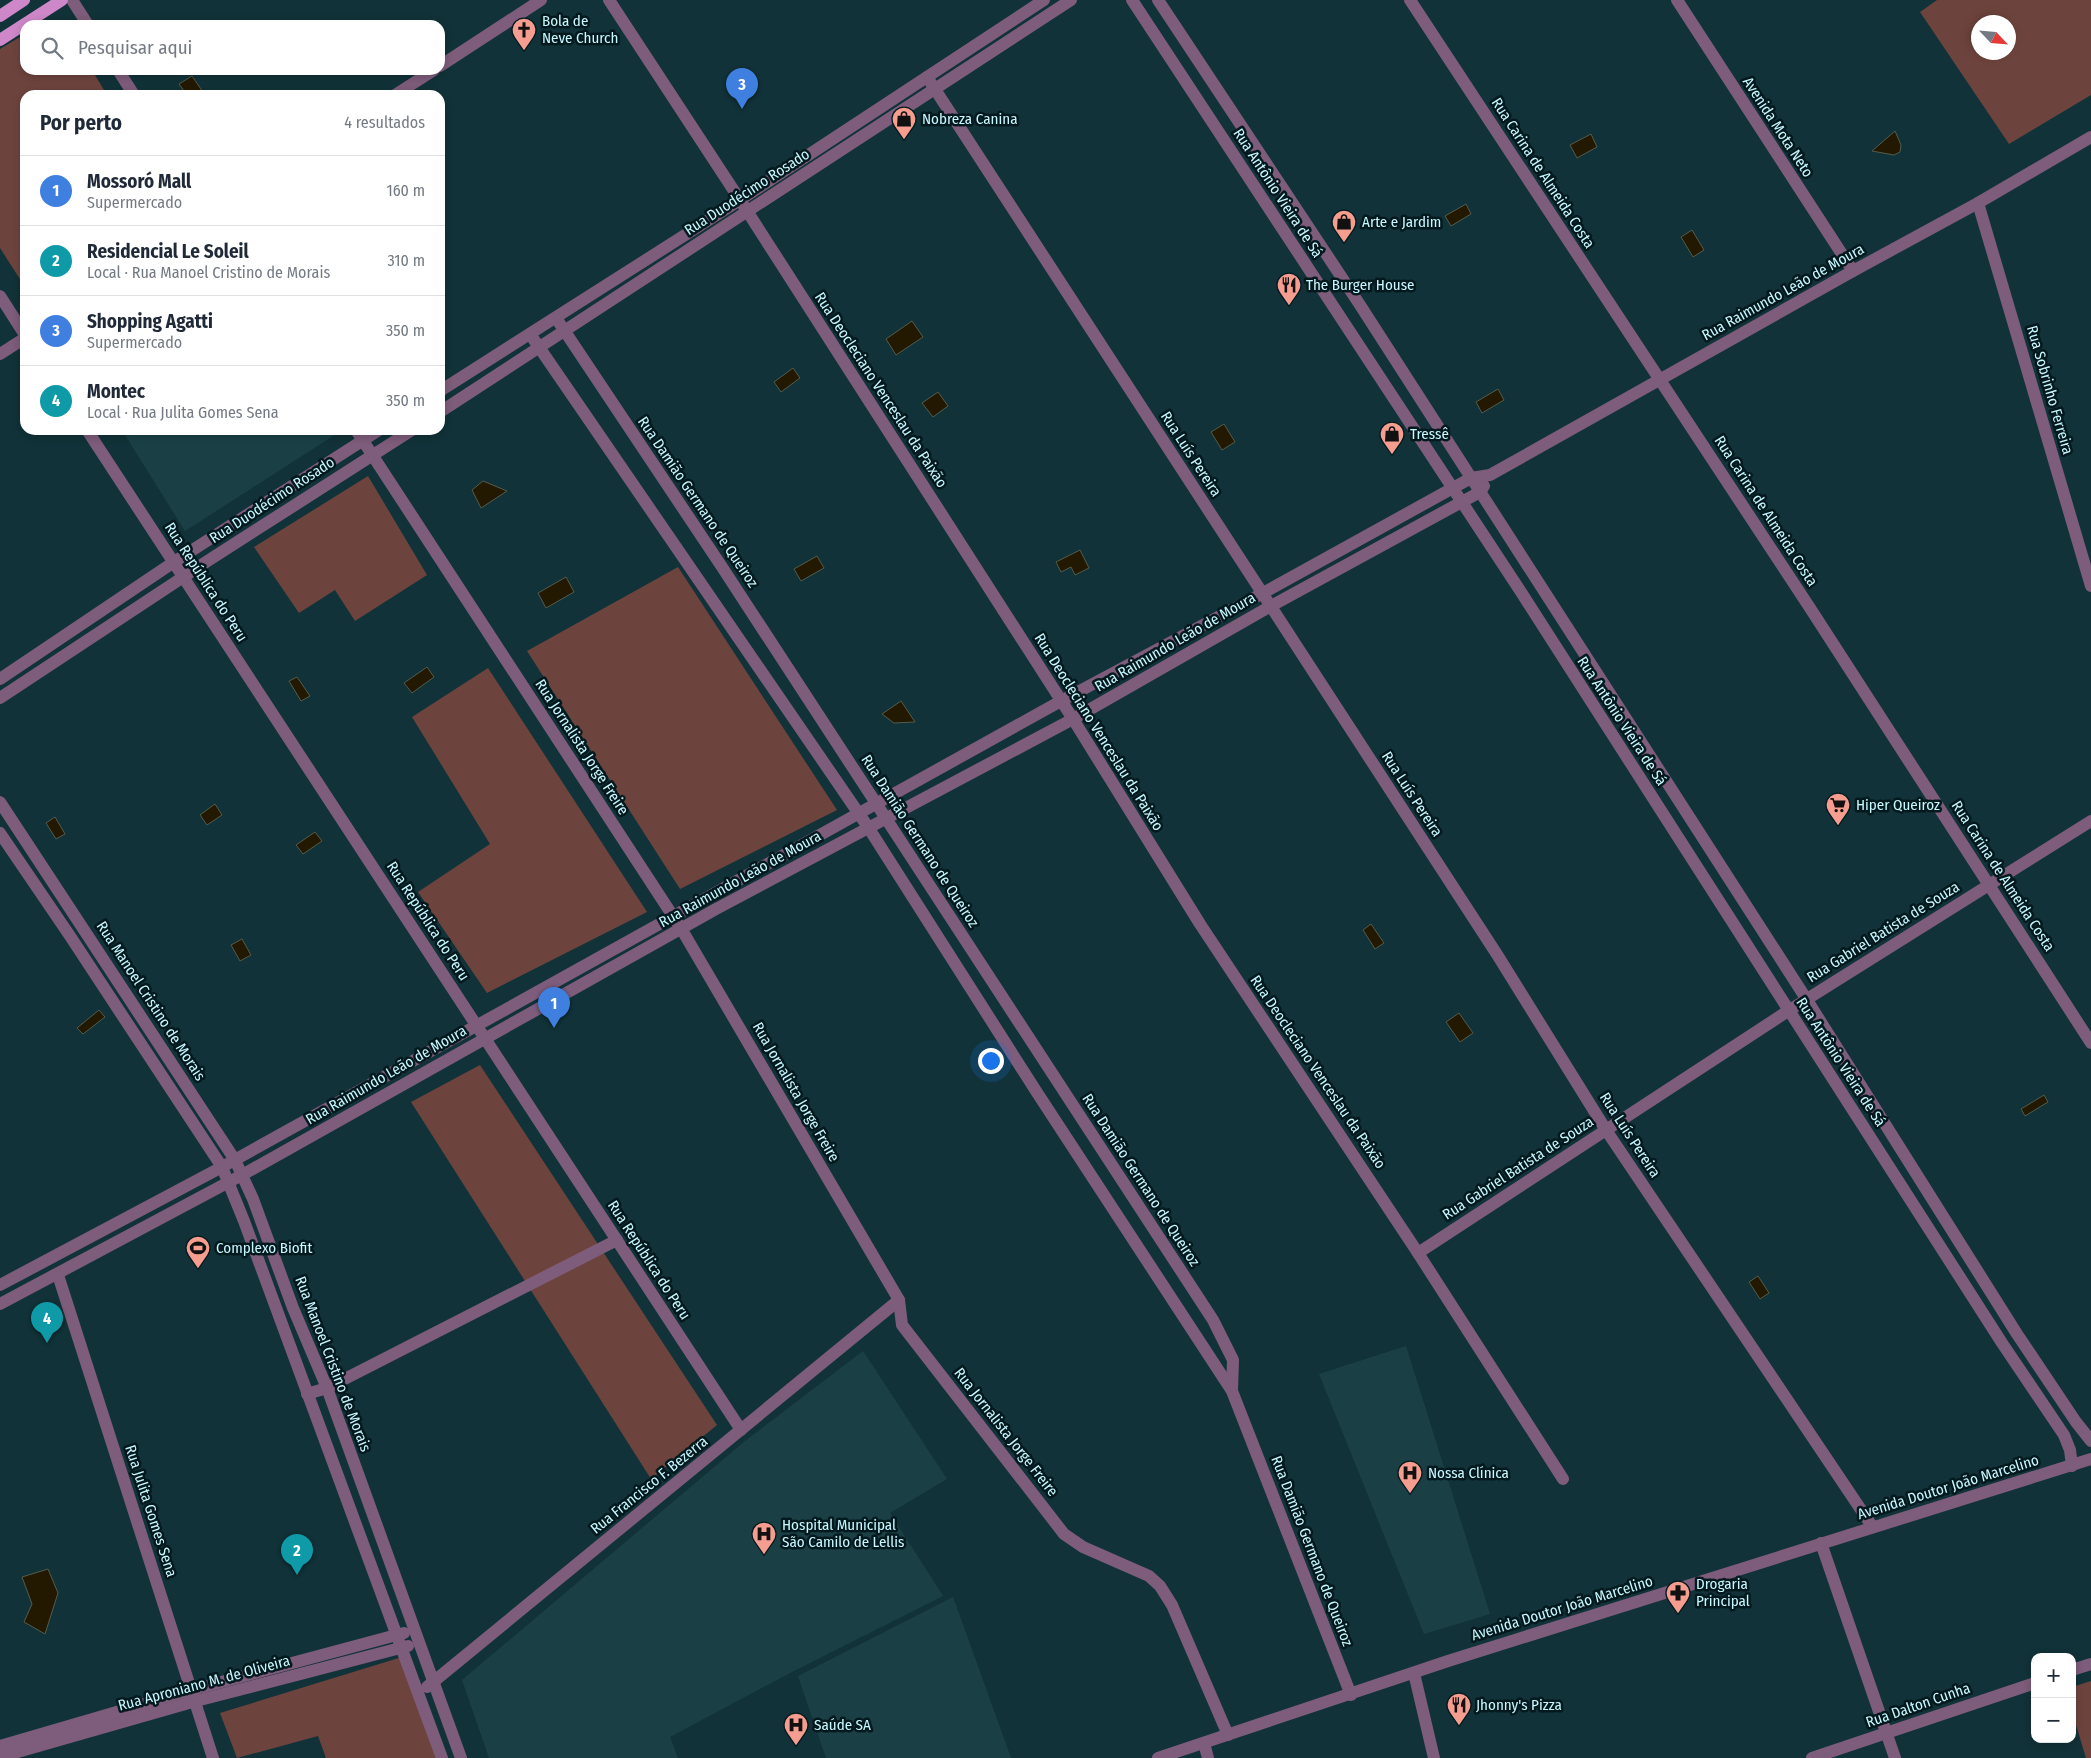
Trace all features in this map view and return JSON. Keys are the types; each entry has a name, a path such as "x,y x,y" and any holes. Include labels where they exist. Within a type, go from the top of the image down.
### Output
{"main road":[{"path":"0,16 24,0"},
{"path":"31,20 62,0"},
{"path":"0,40 20,27"}],"street":[{"path":"72,0 85,20"},
{"path":"445,63 541,0"},
{"name":"Rua Deocleciano Venceslau da Paixão","path":"609,0 740,200 1073,719 1200,924 1418,1253 1563,1479"},
{"name":"Rua Duodécimo Rosado","path":"445,388 740,200 1044,0"},
{"name":"Rua Duodécimo Rosado","path":"445,409 1071,0"},
{"name":"Rua Antônio Vieira de Sá","path":"1132,0 1453,488 2002,1343 2064,1435 2070,1450 2072,1466"},
{"name":"Rua Antônio Vieira de Sá","path":"1158,0 1360,305 1806,1000 2017,1334 2076,1422 2091,1441"},
{"name":"Rua Carina de Almeida Costa","path":"1410,0 1661,380 2091,1043"},
{"name":"Avenida Mota Neto","path":"1676,0 1853,271"},
{"path":"121,75 131,90"},
{"path":"403,90 426,75"},
{"name":"Rua Luís Pereira","path":"928,77 1498,956 1606,1130 1872,1526"},
{"name":"Rua Raimundo Leão de Moura","path":"0,1285 235,1160 673,916 877,805 1061,701 1263,593 1471,478 1490,475 1978,203 2091,137"},
{"name":"Rua Sobrinho Ferreira","path":"1978,203 2091,586"},
{"path":"0,296 20,328"},
{"name":"Rua Damião Germano de Queiroz","path":"556,318 722,567 1213,1320 1233,1360 1232,1391"},
{"name":"Rua Damião Germano de Queiroz","path":"530,334 868,827 1036,1091 1232,1391 1351,1695"},
{"path":"0,354 20,340"},
{"name":"Rua República do Peru","path":"90,435 741,1430"},
{"name":"Rua Duodécimo Rosado","path":"0,679 359,435"},
{"name":"Rua Jornalista Jorge Freire","path":"359,435 682,930 899,1300 902,1325 1064,1534 1083,1547 1149,1576 1160,1586 1172,1605 1228,1735"},
{"name":"Rua Duodécimo Rosado","path":"0,698 183,577 404,435"},
{"path":"1480,492 1490,475"},
{"name":"Rua Raimundo Leão de Moura","path":"0,1304 58,1275 228,1183 485,1038 885,817 1073,719 1271,606 1480,492"},
{"name":"Rua Manoel Cristino de Morais","path":"0,802 235,1160 293,1308 327,1388 460,1758"},
{"name":"Rua Gabriel Batista de Souza","path":"1418,1253 1788,1011 2091,822"},
{"name":"Rua Manoel Cristino de Morais","path":"0,833 222,1167 244,1221 442,1758"},
{"path":"1036,1091 1056,1079"},
{"path":"1936,1240 1952,1230"},
{"path":"307,1394 327,1388 616,1240"},
{"name":"Rua Julita Gomes Sena","path":"58,1275 213,1758"},
{"name":"Rua Francisco F. Bezerra","path":"418,1693 899,1300"},
{"path":"2002,1343 2017,1334"},
{"name":"Avenida Doutor João Marcelino","path":"1158,1758 1414,1673 1872,1526 2091,1459"},
{"path":"1821,1543 1895,1758"},
{"name":"Rua Aproniano M. de Oliveira","path":"399,1641 413,1630"},
{"name":"Rua Aproniano M. de Oliveira","path":"0,1746 399,1641 418,1643"},
{"path":"2076,1669 2091,1664"},
{"path":"1414,1673 1434,1758"},
{"name":"Rua Dalton Cunha","path":"1812,1758 2031,1684"},
{"name":"Rua Aproniano M. de Oliveira","path":"0,1757 194,1695"},
{"path":"1204,1743 1208,1758"}],"shaded area":[{"path":"1937,0 2091,0 2091,95 2009,144 1920,12"},
{"path":"20,37 20,75 95,75 104,90 20,90 20,279 0,248 0,49"},
{"path":"192,76 202,90 183,90 179,84"},
{"path":"1895,131 1901,145 1900,152 1894,155 1872,151"},
{"path":"1591,134 1597,147 1577,158 1570,145"},
{"path":"1466,204 1471,214 1451,226 1445,216"},
{"path":"1692,230 1704,250 1693,257 1681,237"},
{"path":"912,321 923,337 896,355 886,339"},
{"path":"793,368 800,378 781,392 774,382"},
{"path":"1498,389 1504,400 1482,413 1476,402"},
{"path":"938,392 948,406 933,417 922,403"},
{"path":"1224,424 1235,442 1222,450 1211,432"},
{"path":"125,435 333,436 185,531"},
{"path":"368,476 427,575 355,621 335,590 299,613 254,547"},
{"path":"483,481 507,491 481,508 472,490"},
{"path":"1080,550 1089,568 1075,575 1071,567 1061,572 1056,562"},
{"path":"817,556 824,568 801,581 794,569"},
{"path":"678,567 837,810 680,889 527,651"},
{"path":"566,577 574,592 546,608 538,593"},
{"path":"427,667 434,677 412,693 404,683"},
{"path":"488,668 647,912 487,993 418,892 490,844 412,717"},
{"path":"297,677 310,696 301,701 289,681"},
{"path":"901,701 915,722 894,723 882,714"},
{"path":"215,804 222,815 207,825 200,815"},
{"path":"55,817 65,834 56,839 46,823"},
{"path":"315,832 322,841 303,854 296,845"},
{"path":"1371,924 1384,943 1375,949 1363,930"},
{"path":"242,939 251,955 240,961 231,945"},
{"path":"99,1010 105,1017 83,1034 77,1028"},
{"path":"1459,1013 1473,1033 1460,1042 1446,1022"},
{"path":"480,1065 717,1425 651,1479 411,1102"},
{"path":"2044,1095 2048,1102 2025,1116 2021,1109"},
{"path":"1758,1276 1769,1293 1760,1299 1749,1282"},
{"name":"Nossa Clínica","path":"1406,1346 1490,1614 1424,1634 1319,1374"},
{"name":"Hospital Municipal São Camilo de Lellis","path":"863,1351 947,1479 890,1513 943,1596 790,1673 670,1737 678,1758 489,1758 462,1680 745,1441"},
{"path":"48,1569 58,1593 45,1634 24,1622 32,1604 22,1577"},
{"path":"953,1597 1011,1758 826,1758 798,1676"},
{"path":"402,1657 438,1758 326,1758 318,1736 237,1758 220,1713"},
{"path":"2091,1681 2091,1758 2086,1758 2076,1725 2076,1686"}],"place":[{"name":"Bola de Neve Church","path":"524,51"},
{"name":"Shopping Agatti","path":"742,109"},
{"name":"Nobreza Canina","path":"904,140"},
{"name":"Arte e Jardim","path":"1344,243"},
{"name":"The Burger House","path":"1289,306"},
{"name":"Tressê","path":"1392,455"},
{"name":"Hiper Queiroz","path":"1838,826"},
{"name":"Mossoró Mall","path":"554,1028"},
{"name":"Complexo Biofit","path":"198,1269"},
{"name":"Montec","path":"47,1343"},
{"name":"Nossa Clínica","path":"1410,1494"},
{"name":"Hospital Municipal São Camilo de Lellis","path":"764,1555"},
{"name":"Residencial Le Soleil","path":"297,1575"},
{"name":"Drogaria Principal","path":"1678,1614"},
{"name":"Jhonny's Pizza","path":"1459,1726"},
{"name":"Saúde SA","path":"796,1746"}]}
